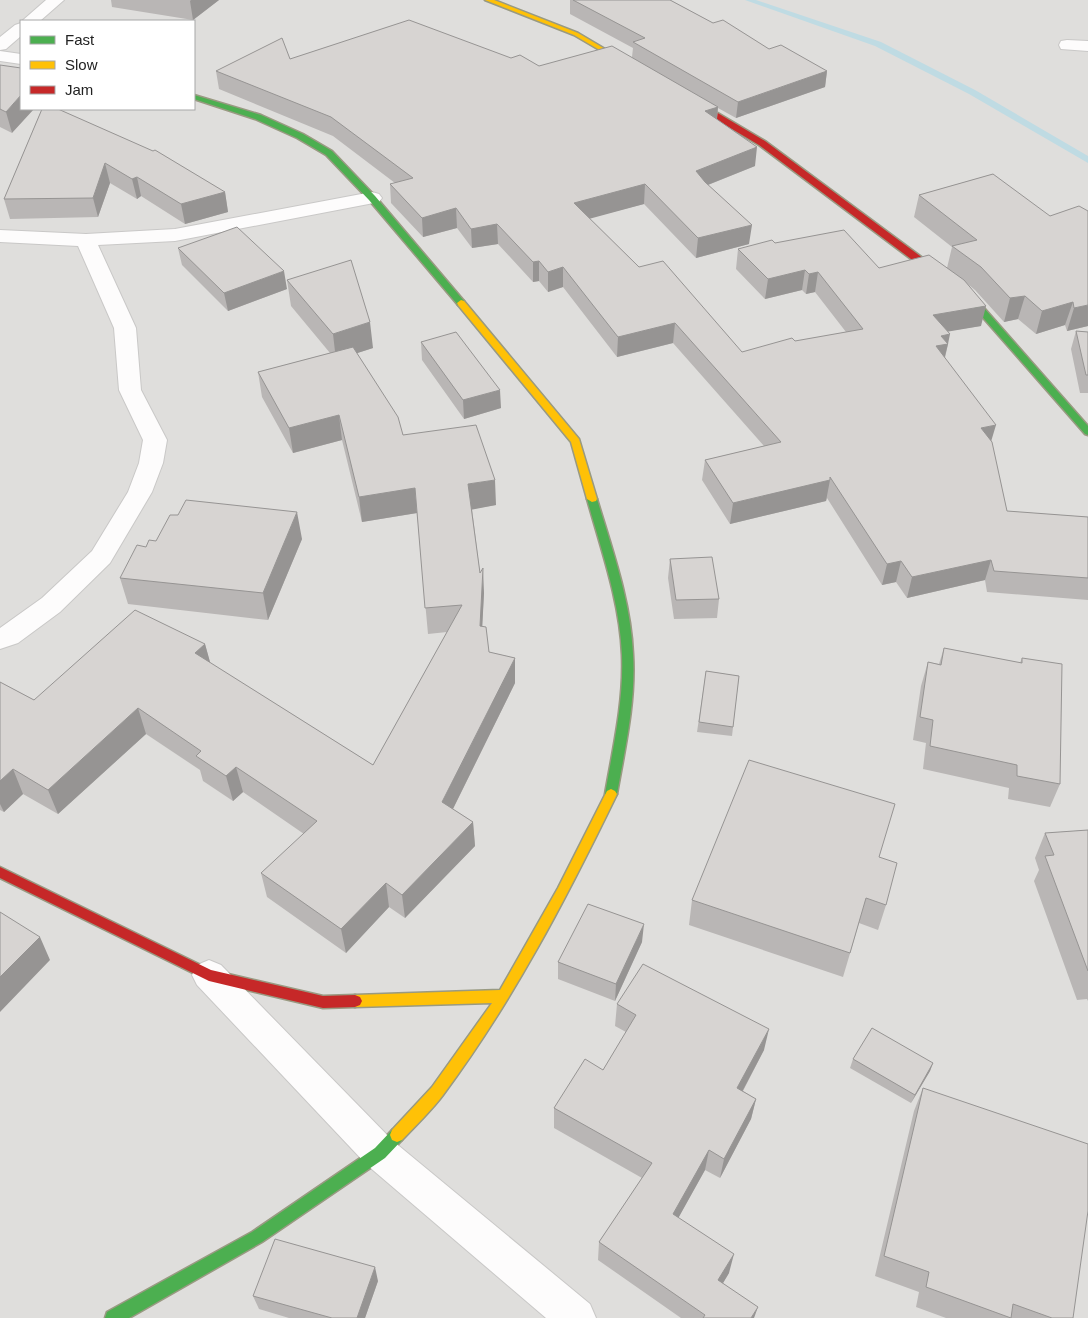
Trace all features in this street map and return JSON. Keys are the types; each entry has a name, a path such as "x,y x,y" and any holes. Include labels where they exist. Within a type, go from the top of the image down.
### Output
{"street":[{"path":"31,20 56,0"},
{"path":"488,0 576,34 644,74"},
{"path":"0,45 20,29"},
{"path":"1067,45 1088,46"},
{"path":"0,56 20,59"},
{"path":"678,93 762,143 967,295 1088,432"},
{"path":"113,1318 257,1237 380,1153 437,1092 504,996 563,892 611,794 627,684 626,636 607,551 576,441 372,198 329,153 300,136 258,117 195,97"},
{"path":"0,236 86,240 175,235 372,198"},
{"path":"0,639 8,636 51,605 102,557 140,492 151,463 154,440 130,390 125,328 86,240"},
{"path":"0,872 209,975 322,1002 504,996"},
{"path":"209,975 380,1153 576,1318"}],"shaded area":[{"path":"0,0 1088,0 1088,1318 0,1318"}],"building":[{"path":"573,0 670,0 713,23 723,20 769,49 781,45 827,71 738,102 633,42 645,38"},
{"path":"409,20 511,58 520,55 539,66 612,46 718,107 705,111 757,147 696,171 705,182 752,225 698,238 645,184 574,203 639,267 663,261 742,352 792,338 795,341 863,329 818,272 809,274 805,270 768,279 738,249 772,240 775,243 844,230 879,268 929,255 964,280 986,306 933,315 950,334 941,336 948,344 936,346 996,425 981,428 992,442 1007,511 1088,517 1088,578 994,571 991,560 912,577 901,561 887,564 830,477 830,480 733,503 705,460 781,442 675,323 618,337 563,267 548,272 539,261 533,262 497,224 471,229 456,208 422,218 390,184 413,178 331,117 216,71 282,38 290,59"},
{"path":"0,65 20,68 20,96 6,112 0,109"},
{"path":"42,110 60,110 153,151 155,150 225,192 181,204 137,177 132,179 105,163 93,198 4,199"},
{"path":"993,174 1050,216 1079,206 1088,211 1088,305 1074,308 1073,302 1042,311 1025,296 1010,298 981,267 952,246 977,240 919,195"},
{"path":"237,227 284,271 224,293 178,248"},
{"path":"351,260 370,322 333,334 287,280"},
{"path":"1076,331 1088,332 1088,375 1086,375"},
{"path":"456,332 500,390 463,400 421,342"},
{"path":"353,347 398,417 403,435 476,425 495,480 468,484 480,573 483,568 480,626 486,627 489,652 515,658 442,802 473,822 402,895 386,883 341,929 261,873 317,821 236,767 226,776 196,756 201,751 138,708 48,790 13,769 0,781 0,682 34,700 135,610 205,644 195,653 373,765 462,605 425,608 415,488 359,497 339,415 289,428 258,372"},
{"path":"186,500 297,512 263,593 120,578 137,545 146,547 149,540 156,541 170,515 178,515"},
{"path":"712,557 719,599 676,600 670,559"},
{"path":"944,648 1022,663 1022,658 1062,664 1060,784 1017,776 1017,765 930,746 933,720 920,717 928,662 941,665"},
{"path":"706,671 739,676 733,727 699,722"},
{"path":"749,760 895,804 879,857 897,863 886,905 866,898 850,953 692,900"},
{"path":"1088,830 1088,971 1045,856 1054,855 1045,833"},
{"path":"588,904 644,924 616,984 558,962"},
{"path":"0,912 40,937 0,977"},
{"path":"643,964 769,1029 737,1088 756,1099 724,1159 709,1150 673,1214 734,1254 718,1280 758,1307 751,1318 703,1318 705,1315 599,1242 652,1163 554,1108 585,1059 603,1070 636,1015 617,1004"},
{"path":"872,1028 933,1063 915,1095 853,1059"},
{"path":"923,1088 1088,1144 1088,1211 1073,1318 1052,1318 1013,1304 1011,1318 926,1287 929,1272 884,1256"},
{"path":"275,1239 375,1267 357,1318 332,1318 253,1296"}],"waterway":[{"path":"749,0 878,44 972,92 1088,160"}],"traffic: fast":[{"path":"195,97 258,117 300,136 329,153 372,198 461,303"},
{"path":"974,302 1088,432"},
{"path":"592,499 620,602 628,654 624,715 611,794"},
{"path":"113,1318 257,1237 380,1153 397,1135"}],"traffic: slow":[{"path":"488,0 576,34 634,68"},
{"path":"461,303 576,441 592,499"},
{"path":"397,1135 437,1092 504,996 563,892 611,794"},
{"path":"355,1001 504,996"}],"traffic: jam":[{"path":"686,98 762,143 974,302"},
{"path":"0,872 209,975 323,1002 355,1001"}]}
